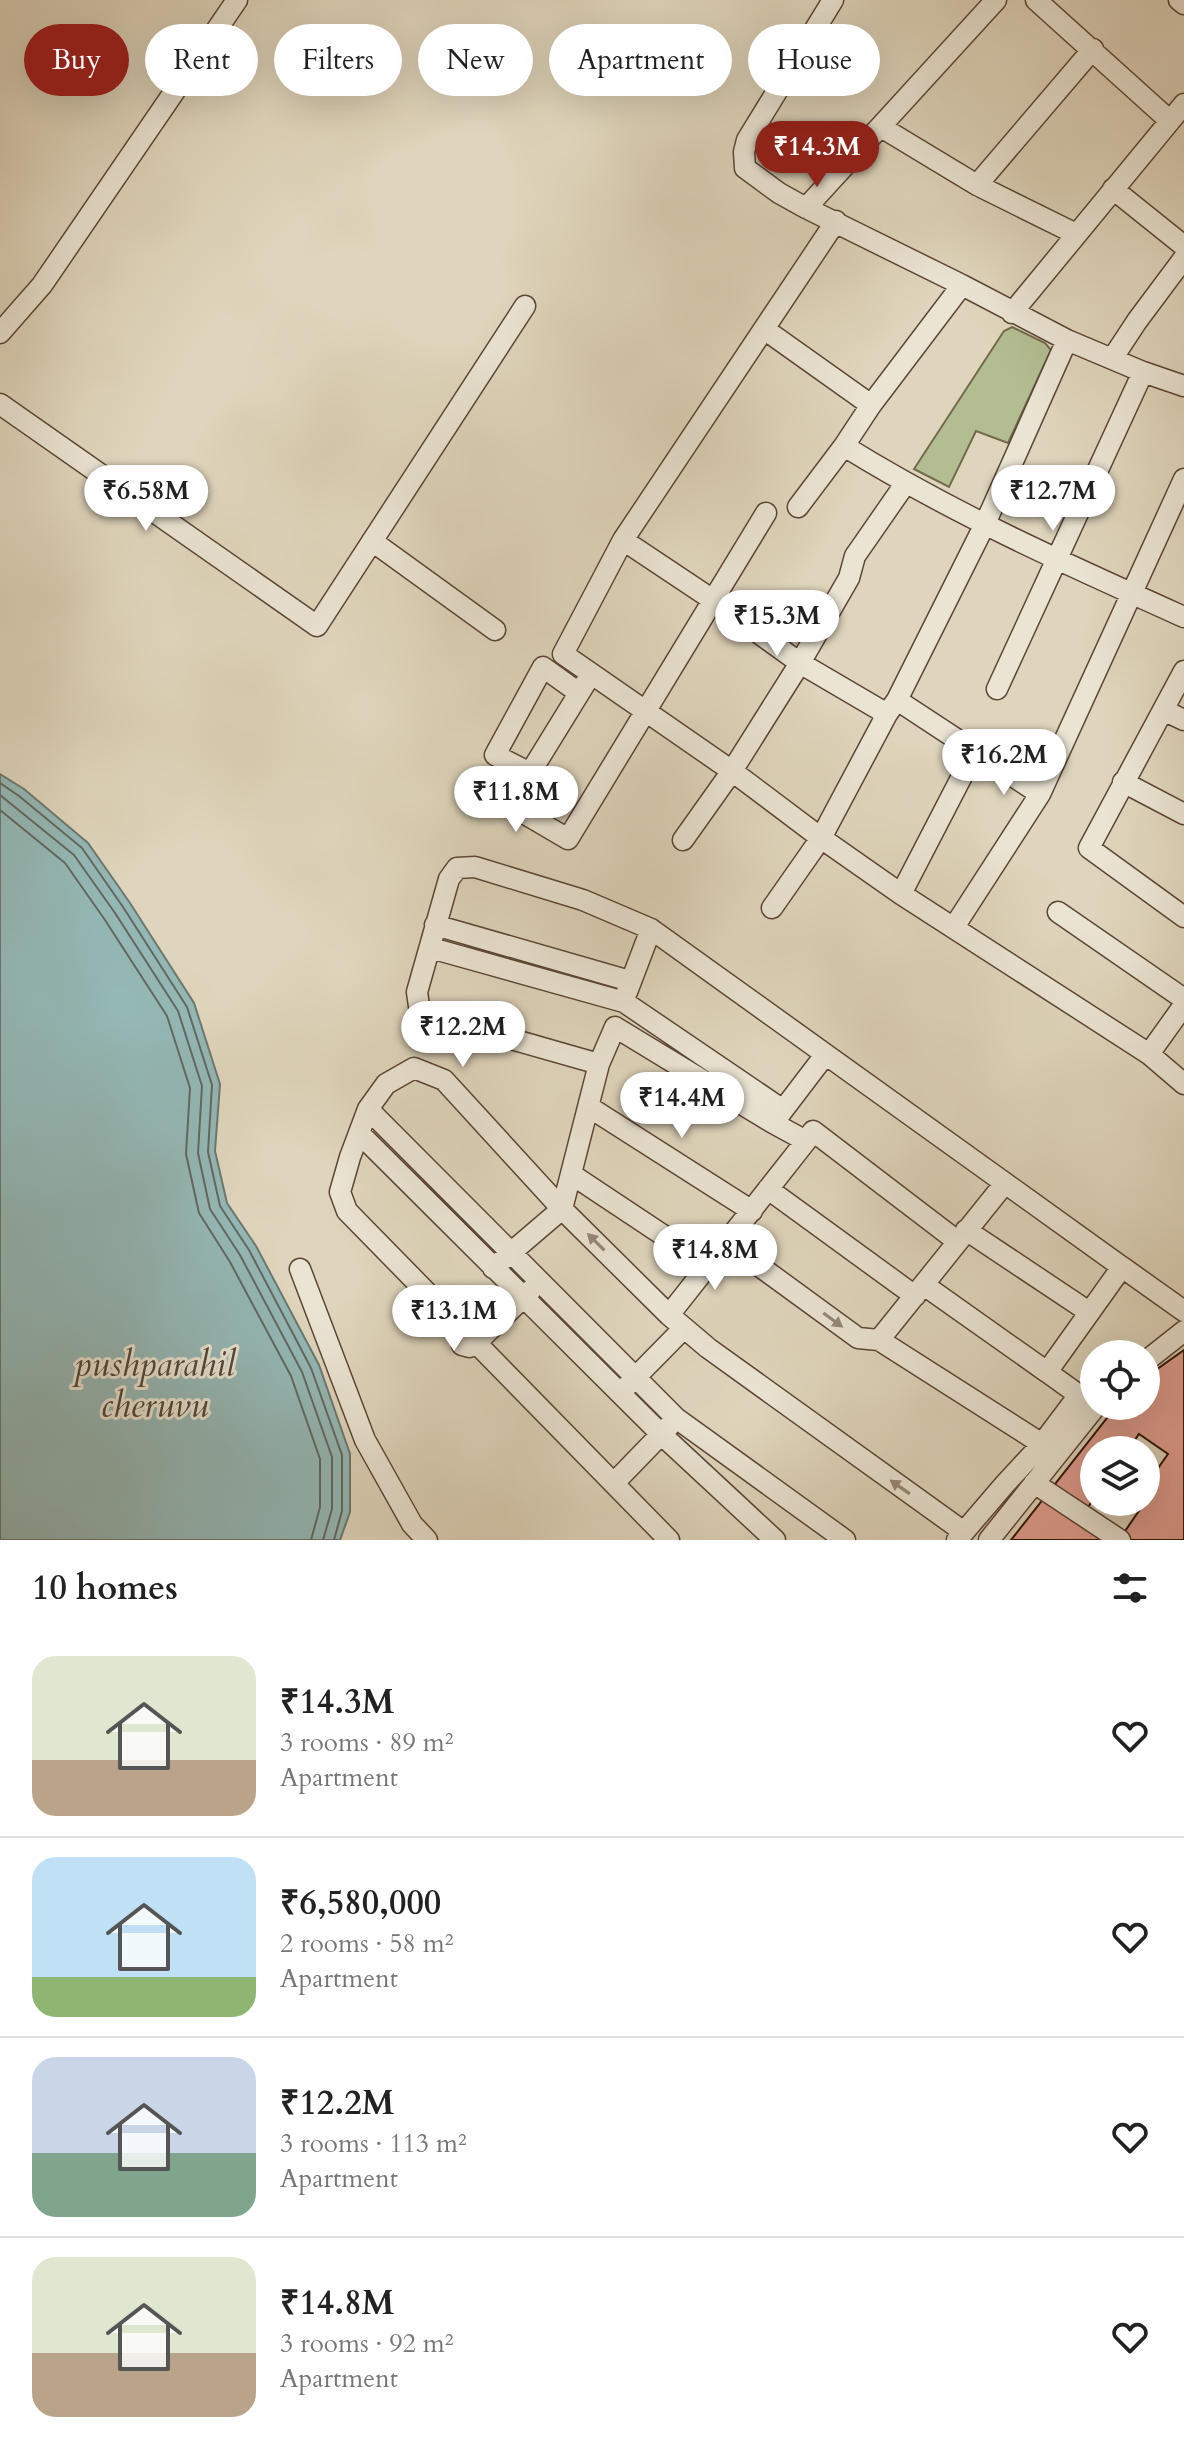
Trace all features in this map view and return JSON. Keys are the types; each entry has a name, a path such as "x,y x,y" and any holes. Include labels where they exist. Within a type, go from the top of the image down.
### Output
{"street":[{"path":"0,333 42,285 237,0"},
{"path":"833,0 747,140 745,168 806,208 1012,313 1067,340 1184,386"},
{"path":"806,208 996,0"},
{"path":"1036,0 1169,120"},
{"path":"1179,0 1184,4"},
{"path":"977,185 1093,49"},
{"path":"1012,313 1184,104"},
{"path":"881,127 977,185 1076,234"},
{"path":"1113,189 1184,246"},
{"path":"836,221 623,540 563,654 732,771 901,894 1149,1054 1184,1084"},
{"path":"1112,359 1184,258"},
{"path":"798,507 962,285"},
{"path":"0,404 317,626 525,306"},
{"path":"764,329 871,405"},
{"path":"772,908 821,838 892,707 985,524 1067,340"},
{"path":"997,689 1143,372"},
{"path":"844,446 905,484 1056,559 1184,617"},
{"path":"954,927 1040,794 1184,479"},
{"path":"683,840 732,771 800,663 849,578 855,556 905,484"},
{"path":"486,791 568,839 766,513"},
{"path":"623,540 800,663 975,751 1040,794"},
{"path":"372,541 495,630"},
{"path":"579,693 543,667 495,755 530,773 591,674"},
{"path":"1184,671 1089,848 1184,917"},
{"path":"1163,710 1184,720"},
{"path":"901,894 975,751"},
{"path":"1123,782 1184,814"},
{"path":"599,1064 420,1013 417,992 449,879 457,868 475,867 583,900 651,929 1184,1311"},
{"path":"1058,912 1184,999"},
{"path":"435,925 630,981"},
{"path":"493,1268 562,1209 599,1064 651,929"},
{"path":"431,948 624,1002 778,1116 806,1141"},
{"path":"757,992 801,1021 801,1036"},
{"path":"1149,1054 1184,1005"},
{"path":"615,1027 778,1116"},
{"path":"511,1040 511,1048 516,1052 561,1064"},
{"path":"778,1116 825,1055"},
{"path":"669,1540 347,1211 340,1192 368,1109 386,1084 414,1068 435,1075 444,1080 562,1209 676,1321 961,1536 1042,1444 1079,1395 768,1189"},
{"path":"589,1107 752,1211"},
{"path":"368,1109 676,1418 845,1540"},
{"path":"620,1394 636,1378 676,1321 725,1241 813,1131 961,1236 1089,1312"},
{"path":"359,1133 620,1394 775,1540"},
{"path":"571,1174 708,1265"},
{"path":"879,1340 1005,1183"},
{"path":"725,1241 858,1338 879,1340 1042,1444"},
{"path":"1047,1372 1122,1267"},
{"path":"300,1269 365,1440 412,1524 427,1540"},
{"path":"420,1302 463,1346 469,1347 540,1281"},
{"path":"1160,1350 1184,1331"},
{"path":"614,1483 676,1418"},
{"path":"989,1540 1085,1420"},
{"path":"998,1491 1023,1498 1120,1540"}],"green space":[{"path":"1012,327 1045,343 1051,350 1008,443 976,431 949,487 914,469 1004,331"}],"water":[{"name":"pushparahil cheruvu","path":"0,774 24,789 88,843 194,1003 220,1084 215,1151 227,1203 256,1246 319,1365 350,1454 350,1512 340,1540 0,1540"}],"building":[{"path":"1184,1350 1184,1540 1011,1540 1080,1452 1080,1516 1160,1516 1160,1436 1093,1436 1105,1420 1160,1420 1160,1367"},
{"path":"1160,1448 1168,1454 1160,1465"},
{"path":"1097,1516 1135,1516 1123,1534"}]}
